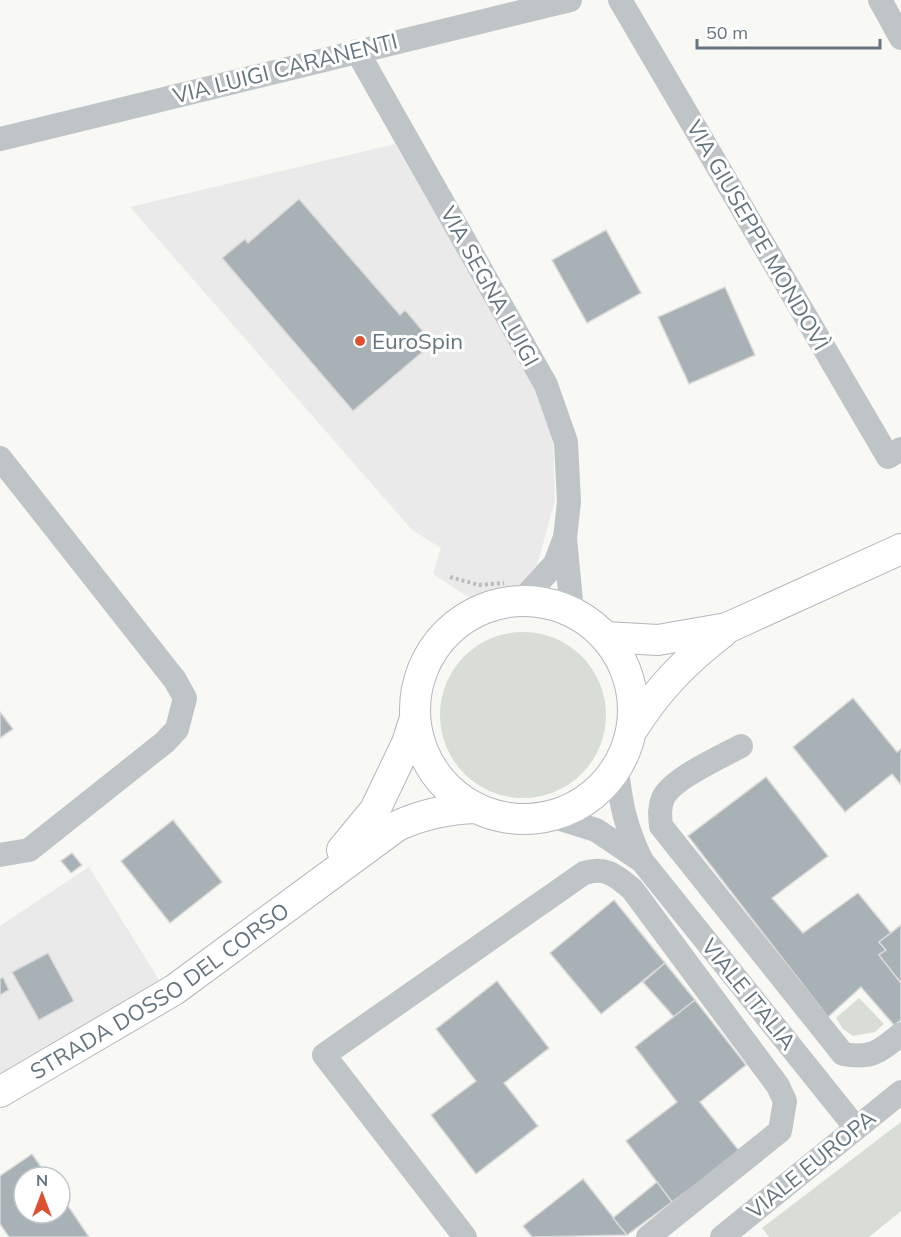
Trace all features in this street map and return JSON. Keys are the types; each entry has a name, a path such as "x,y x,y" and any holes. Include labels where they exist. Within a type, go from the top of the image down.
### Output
{"main road":[{"path":"605,637 658,640 727,628 901,549"},
{"path":"632,730 634,713 628,676 616,651 605,637 572,612 516,591 463,620 441,641 429,657 420,677 415,718 419,740 431,767 449,790 476,808 517,819 551,816 578,805 600,789 617,768 632,730 648,704 679,667 727,628"},
{"name":"STRADA DOSSO DEL CORSO","path":"314,885 375,810 407,743 415,718"},
{"name":"STRADA DOSSO DEL CORSO","path":"0,1092 174,990 380,836 404,823 443,810 476,808"}],"street":[{"name":"VIA LUIGI CARANENTI","path":"0,139 570,0"},
{"name":"VIA GIUSEPPE MONDOVÌ","path":"620,0 888,457 901,449"},
{"path":"880,0 901,38"},
{"name":"VIA SEGNA LUIGI","path":"357,51 546,385 566,442 569,502 565,538 572,612"},
{"path":"0,458 175,680 185,698 177,729 165,742 29,850 0,855"},
{"name":"VIA SEGNA LUIGI","path":"516,591 555,564 565,538"},
{"path":"741,746 675,784 662,802 661,826 697,874 843,1054 862,1057 879,1052 901,1034"},
{"name":"VIALE ITALIA","path":"617,768 622,810 628,832 642,861 856,1128"},
{"name":"VIALE ITALIA","path":"551,816 596,830 614,839 642,861"},
{"path":"465,1237 324,1055 585,873 597,868 612,873 632,889 778,1086 784,1101 780,1131 648,1237"},
{"path":"670,896 697,874"},
{"path":"778,1031 805,1009"},
{"name":"VIALE EUROPA","path":"722,1237 901,1092"}],"path":[{"path":"450,577 479,585 502,584 516,591"}],"shaded area":[{"path":"395,144 535,388 553,438 555,501 537,565 512,592 473,600 433,574 441,548 412,530 130,207"},
{"path":"523,632 555,638 582,656 600,683 606,715 600,747 582,774 555,792 523,798 491,792 464,774 446,747 440,715 446,683 464,656 491,638"},
{"path":"89,867 164,988 0,1085 0,926"},
{"path":"859,998 884,1024 875,1032 853,1036 843,1029 836,1018"},
{"path":"901,1122 901,1211 869,1237 769,1237 762,1228"}],"building":[{"path":"299,199 400,315 405,310 433,343 353,411 222,258 245,239 248,243"},
{"path":"606,230 641,293 587,323 552,260"},
{"path":"725,287 755,355 689,384 658,317"},
{"path":"853,698 897,752 901,749 901,785 892,774 845,812 793,747"},
{"path":"0,712 13,729 0,738"},
{"path":"766,777 828,856 772,898 803,933 858,893 891,933 879,942 886,950 879,955 901,983 901,1020 894,1025 861,987 828,1017 688,836"},
{"path":"173,820 222,882 170,923 121,861"},
{"path":"72,853 82,865 71,873 61,861"},
{"path":"614,900 665,963 601,1014 550,953"},
{"path":"901,925 901,983 879,955 886,950 879,942"},
{"path":"48,953 74,1001 39,1020 12,972"},
{"path":"665,963 695,1000 674,1017 643,982"},
{"path":"3,977 9,990 0,995 0,979"},
{"path":"497,981 549,1048 504,1083 538,1126 476,1174 431,1115 476,1081 436,1029"},
{"path":"695,1000 746,1065 700,1102 740,1152 672,1202 626,1141 677,1102 635,1047"},
{"path":"32,1154 40,1165 16,1165"},
{"path":"12,1168 12,1225 72,1225 72,1212 89,1237 9,1237 0,1224 0,1176"},
{"path":"583,1179 627,1235 532,1237 523,1226"},
{"path":"657,1182 672,1202 627,1235 613,1218"}],"place":[{"name":"EuroSpin","path":"360,341"}]}
